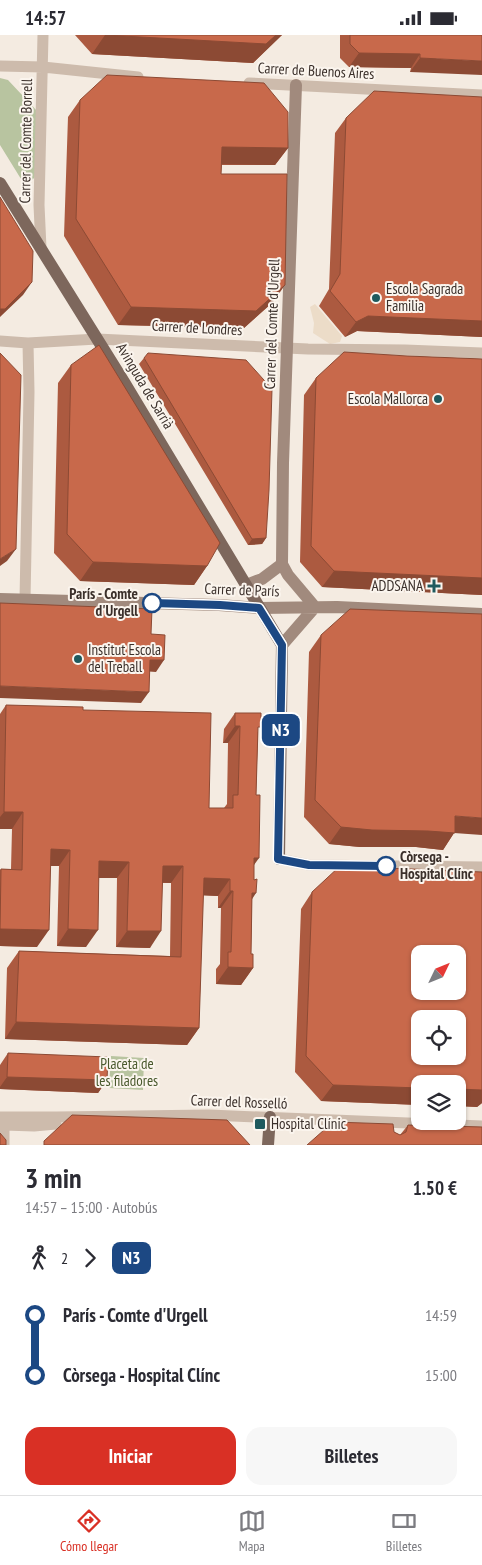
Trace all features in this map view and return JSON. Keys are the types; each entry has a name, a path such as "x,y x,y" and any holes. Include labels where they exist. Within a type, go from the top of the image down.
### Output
{"main road":[{"name":"Carrer del Comte d'Urgell","path":"282,564 283,463 288,347 293,126 296,85"},
{"name":"Avinguda de Sarrià","path":"0,183 97,339 259,608"},
{"path":"246,585 262,579 282,564 288,575 315,607 282,645"},
{"name":"Carrer de París","path":"0,599 220,605 259,608 315,607 482,614"},
{"path":"259,608 282,645 278,859"},
{"path":"268,1145 270,1117"}],"street":[{"name":"Carrer del Comte Borrell","path":"41,248 39,205 43,35"},
{"path":"0,66 43,67 147,78"},
{"name":"Carrer de Buenos Aires","path":"234,83 482,95"},
{"name":"Carrer de Londres","path":"0,341 28,343 97,339 482,353"},
{"path":"25,600 29,402 28,343"},
{"path":"278,859 309,865 482,867"},
{"name":"Carrer del Rosselló","path":"1,1122 58,1117 209,1115 479,1125"},
{"path":"4,1145 1,1122 34,1126 56,1124"}],"green space":[{"path":"0,78 8,80 37,111 35,177 30,181 21,179 0,145"},
{"name":"Placeta de les filadores","path":"111,1056 144,1058 143,1090 109,1088"}],"shaded area":[{"path":"315,304 342,336 340,342 330,344 313,333 314,323 310,307"}],"building":[{"path":"105,35 276,35 266,44"},
{"path":"350,35 482,35 482,61 420,58 420,54 359,53 350,44"},
{"path":"107,75 264,83 288,112 288,148 222,147 221,174 287,174 285,285 256,311 131,307 76,219 80,100"},
{"path":"374,91 482,97 482,321 368,316 356,322 330,291 340,274 346,118"},
{"path":"0,197 33,251 32,282 5,309 0,309"},
{"path":"99,345 220,543 207,566 93,562 67,534 71,365"},
{"path":"344,352 482,359 482,578 334,571 311,546 316,378"},
{"path":"0,353 21,375 16,549 0,559"},
{"path":"148,353 246,360 272,389 266,538 252,539 144,358"},
{"name":"Institut Escola del Treball","path":"0,603 152,609 151,634 165,635 164,660 150,660 149,692 0,686"},
{"path":"350,609 482,614 482,818 455,816 455,833 341,827 315,800 321,635"},
{"path":"6,705 83,707 83,710 211,713 209,808 233,808 233,795 238,795 240,726 235,726 235,713 261,713 261,727 258,727 256,795 260,795 259,858 254,858 254,880 257,879 256,893 252,893 251,954 253,954 253,968 228,967 228,952 231,952 233,891 230,891 230,879 204,878 199,1028 16,1022 19,951 181,957 183,866 163,866 161,931 127,931 129,862 99,861 98,930 68,929 70,850 51,849 49,930 0,929 1,869 22,870 23,812 4,812"},
{"path":"340,866 482,872 482,1090 466,1089 466,1075 411,1075 411,1088 333,1085 306,1056 312,892"},
{"path":"8,1053 108,1057 107,1080 7,1077"},
{"path":"72,1115 227,1120 250,1145 44,1145 44,1141"},
{"path":"333,1122 393,1124 394,1132 400,1135 406,1132 408,1125 411,1125 411,1130 466,1130 466,1127 482,1127 482,1145 307,1145"},
{"path":"0,1133 6,1140 6,1145 0,1145"}],"bus line":[{"name":"N3","path":"152,603 259,608 282,645 278,859 309,865 386,866"}],"place":[{"name":"Escola Sagrada Familia","path":"376,298"},
{"name":"Escola Mallorca","path":"438,399"},
{"name":"ADDSANA","path":"434,586"},
{"name":"París - Comte d'Urgell","path":"152,603"},
{"name":"Institut Escola del Treball","path":"78,659"},
{"name":"Còrsega - Hospital Clínc","path":"386,866"},
{"name":"Hospital Clínic","path":"260,1124"}]}
